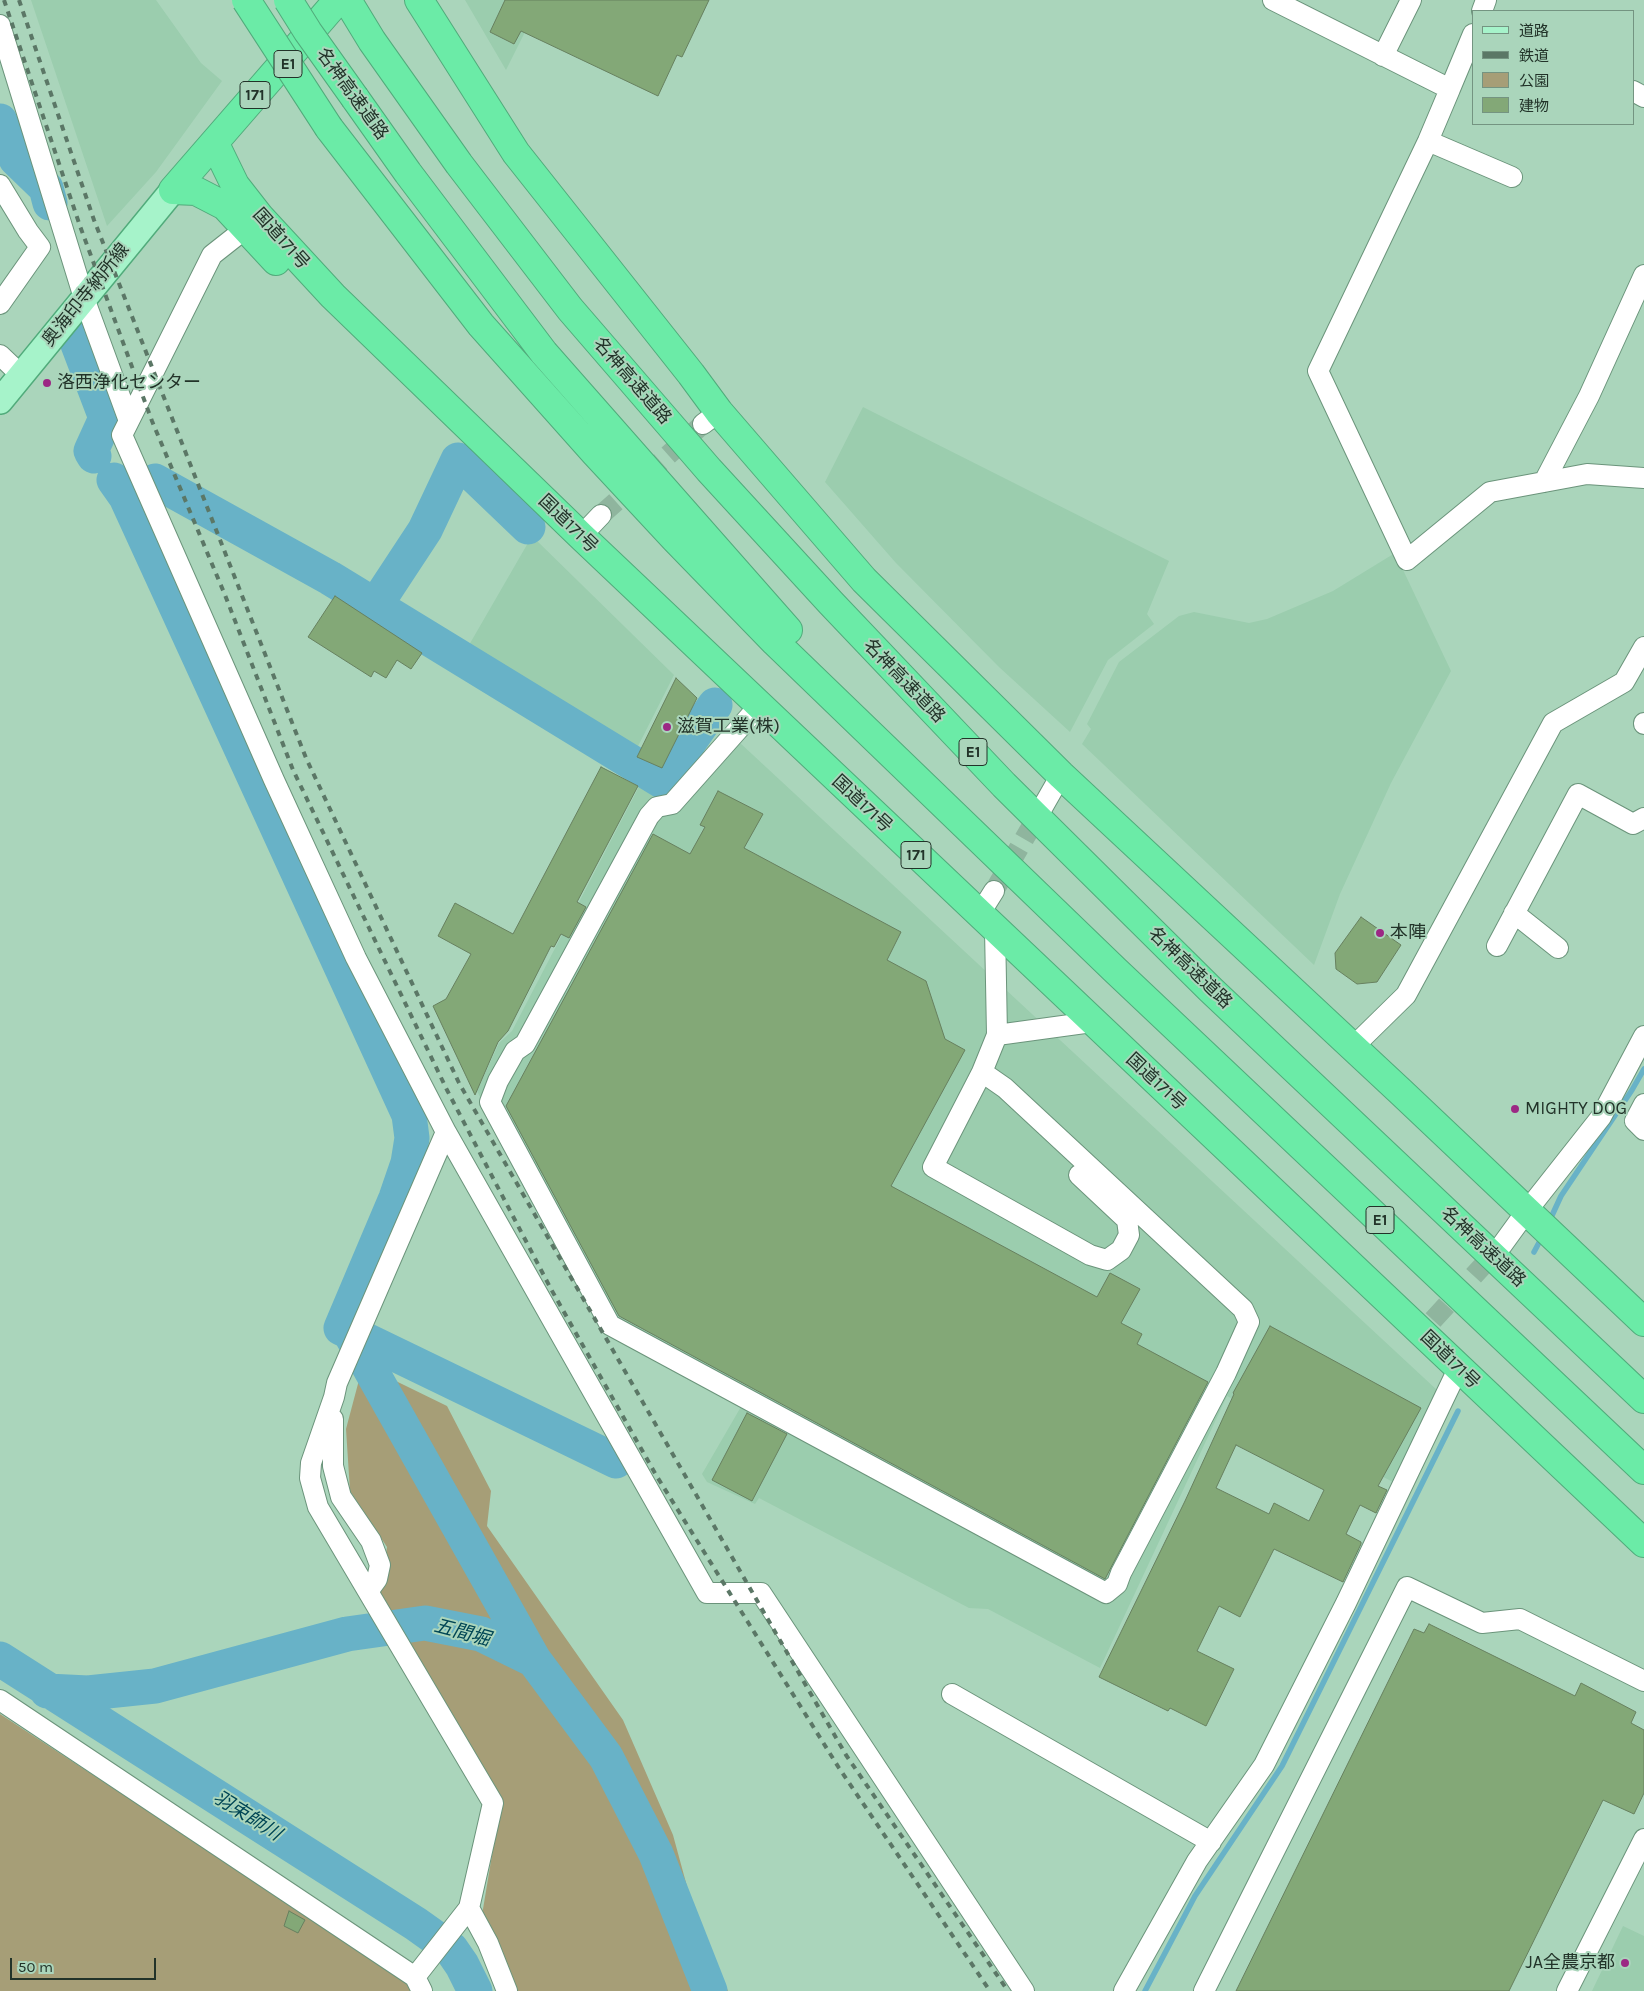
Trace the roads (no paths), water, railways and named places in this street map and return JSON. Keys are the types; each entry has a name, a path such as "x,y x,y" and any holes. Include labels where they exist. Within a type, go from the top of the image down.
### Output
{"highway":[{"name":"名神高速道路","path":"246,0 329,128 481,325 635,496 775,642 1115,970 1644,1470"},
{"name":"名神高速道路","path":"288,0 308,32 408,172 544,353 804,649 927,782 1115,970"},
{"name":"171","path":"173,190 215,144 338,0"},
{"name":"名神高速道路","path":"347,0 372,41 459,164 570,310 709,470 831,603 1004,785 1210,989 1644,1399"},
{"path":"419,0 516,153 692,374 711,418 864,580 1062,775 1644,1322"},
{"name":"国道171号","path":"215,144 236,185 260,217 333,296 581,536 1092,1022 1427,1326 1458,1369 1644,1543"},
{"path":"173,190 196,191 207,195 225,206 310,295 382,360 426,386"}],"main road":[{"name":"奥海印寺納所線","path":"0,401 173,190"}],"street":[{"path":"1273,0 1450,89"},
{"path":"1383,56 1411,0"},
{"path":"0,25 84,298 129,420"},
{"path":"1472,36 1428,141 1318,371 1407,560 1490,492 1587,474 1644,478"},
{"path":"1428,141 1512,177"},
{"path":"0,184 28,232 40,247 0,304"},
{"path":"245,229 212,255 122,436 274,780 356,958 446,1132 707,1593 761,1593 1024,1991"},
{"path":"1544,482 1589,396 1644,275"},
{"path":"0,355 21,374"},
{"path":"581,536 601,516"},
{"path":"1353,1048 1406,995 1553,723 1624,682 1644,647"},
{"path":"759,706 672,804 657,807 649,816 525,1044 515,1051 498,1081 490,1102 610,1325 1106,1593 1117,1584 1226,1373 1249,1322 1243,1309 1236,1302 1005,1088 982,1072"},
{"path":"1041,810 1062,775"},
{"path":"1496,946 1578,794 1633,824 1644,818"},
{"path":"982,1072 998,1097 1127,1220 1129,1235 1121,1250 1108,1260 1090,1255 933,1167 982,1072 997,1035 987,922 994,891"},
{"path":"1514,913 1558,948"},
{"path":"997,1035 1092,1022"},
{"path":"1502,1245 1601,1117 1644,1036"},
{"path":"1644,1104 1635,1121 1644,1130"},
{"path":"0,1700 418,1984 464,1915 493,1803 397,1642 369,1590 318,1507 310,1478 311,1463 349,1354 446,1132"},
{"path":"1124,1991 1196,1861 1264,1765 1346,1603 1458,1369"},
{"path":"336,1390 333,1466 341,1497 371,1541 380,1565 377,1579 369,1590"},
{"path":"1204,1991 1407,1588 1482,1623 1520,1619 1644,1681"},
{"path":"952,1694 1210,1842"},
{"path":"1567,1991 1644,1839"},
{"path":"464,1915 488,1943 507,1991"}],"waterway":[{"path":"0,121 16,159 46,188 50,203"},
{"path":"76,339 106,418 91,451 94,456"},
{"path":"375,606 425,530 458,460 528,527"},
{"path":"114,480 126,497 409,1115 412,1138 408,1163 396,1198 341,1328 616,1461"},
{"path":"155,481 330,578 662,781 715,705"},
{"path":"1549,1222 1561,1196 1644,1069"},
{"path":"1534,1252 1542,1237"},
{"path":"350,1333 534,1660"},
{"path":"1145,1991 1195,1896 1282,1766 1458,1411"},
{"name":"五間堀","path":"47,1691 88,1693 155,1686 347,1634 425,1623 481,1634 534,1660 606,1757 656,1854 710,1991"},
{"name":"羽束師川","path":"0,1659 416,1924 451,1949 462,1965 475,1991"}],"tunnel":[{"path":"601,515 703,424"},
{"path":"994,891 1041,810"},
{"path":"1433,1320 1501,1246"}],"railway":[{"path":"4,0 80,226 152,421 225,595 293,770 447,1090 551,1289 656,1475 839,1768 990,1991"},
{"path":"19,0 94,220 306,758 459,1083 846,1755 1008,1991"}],"place":[{"name":"洛西浄化センター","path":"47,383"},
{"name":"滋賀工業(株)","path":"667,727"},
{"name":"本陣","path":"1380,933"},
{"name":"MIGHTY DOG","path":"1515,1109"},
{"name":"JA全農京都","path":"1625,1963"}]}
